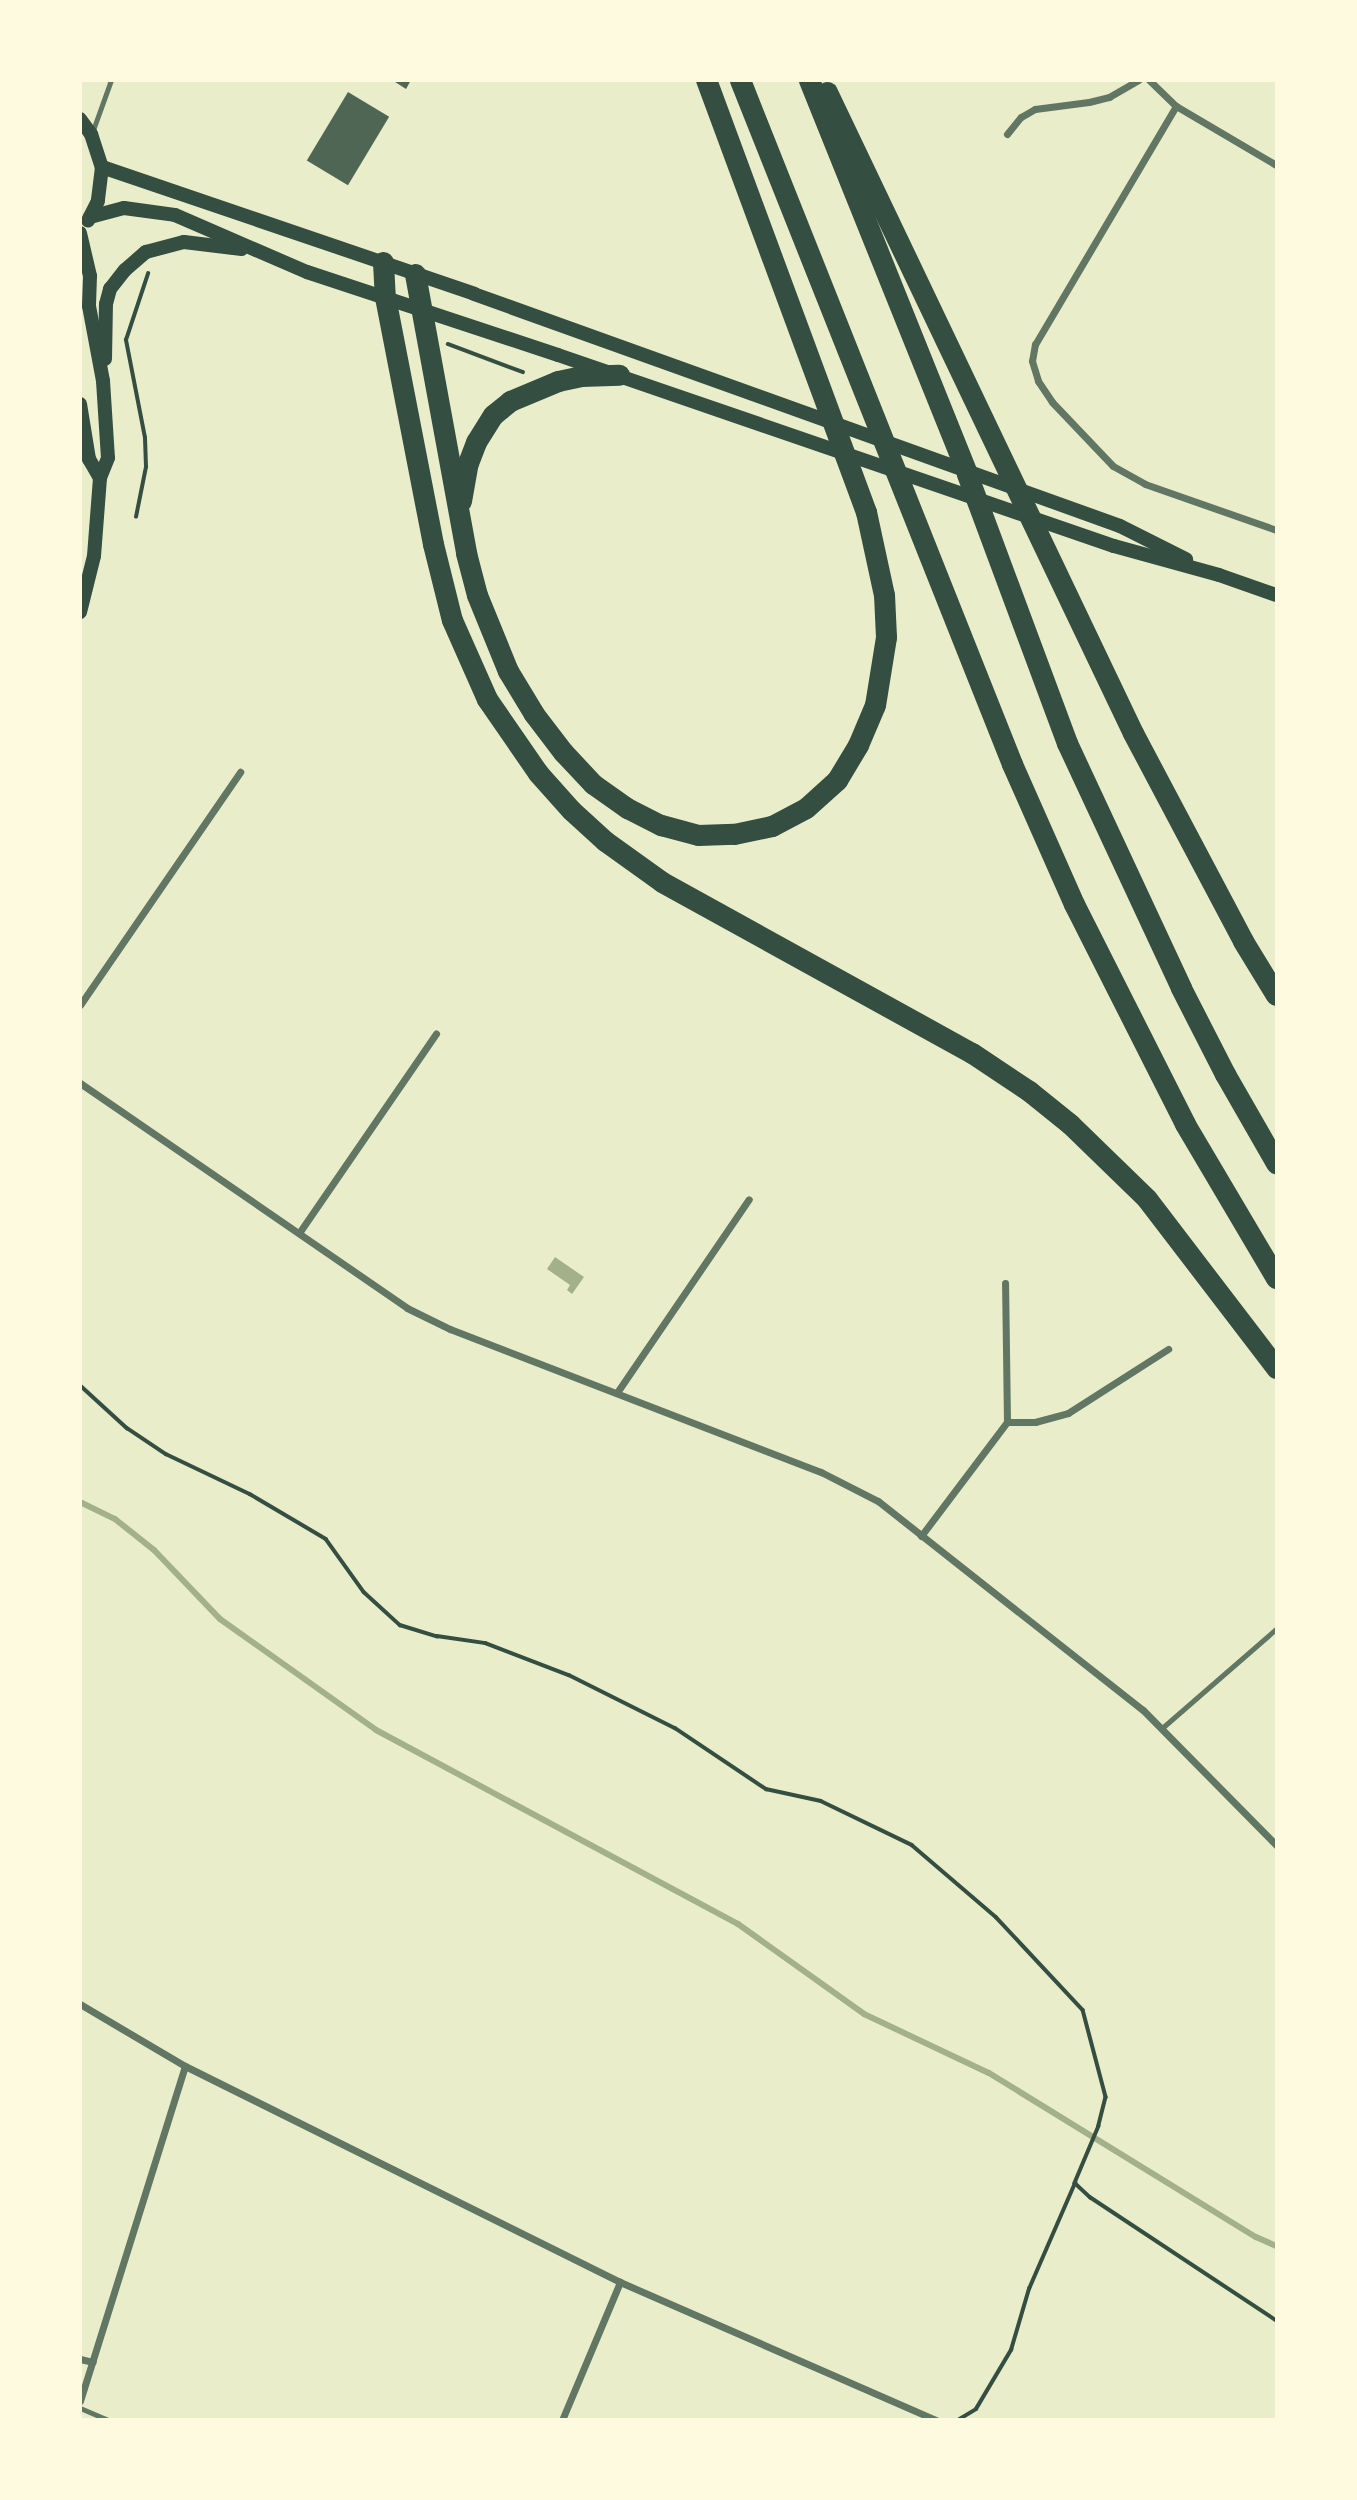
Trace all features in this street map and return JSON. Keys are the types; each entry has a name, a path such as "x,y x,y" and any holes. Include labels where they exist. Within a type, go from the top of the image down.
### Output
{"highway":[{"path":"415,275 459,517 477,595 508,671 534,714 563,752 593,784 627,808 661,825 698,835 734,834 772,826 806,808 837,780 858,745 875,705 883,672 886,637 884,595 875,545 706,80"},
{"path":"740,80 1012,764 1074,904 1185,1124 1276,1278"},
{"path":"809,80 970,483 1067,743 1181,988 1225,1074 1276,1163"},
{"path":"822,80 1133,733 1243,941 1276,995"},
{"path":"383,262 385,297 433,544 452,620 487,699 538,773 571,810 605,841 651,874 972,1053 1049,1107 1103,1153 1147,1199 1276,1368"},
{"path":"459,517 472,452 487,424 502,407 520,395 558,381 581,376 619,375"}],"main road":[{"path":"80,119 91,134 102,167 100,193 80,232 90,276 89,306 103,381"},
{"path":"102,167 383,262 789,410 1120,526 1219,575"},
{"path":"90,217 124,208 147,209 175,215 307,272 419,307 1114,546 1219,575 1276,595"},
{"path":"80,612 94,556 100,478 108,458 103,381 106,304 110,289 125,270 146,252 184,242 261,251"},
{"path":"80,404 89,459 100,478"}],"street":[{"path":"1007,134 1021,117 1035,110 1109,97 1139,80"},
{"path":"1149,80 1176,106 1276,165"},
{"path":"1176,106 1035,344 1032,361 1038,381 1052,402 1096,450 1120,471 1145,484 1276,530"},
{"path":"80,1005 240,772"},
{"path":"299,1233 436,1034"},
{"path":"80,1083 407,1308 450,1329 618,1391 850,1485 878,1501 1162,1728 1276,1845"},
{"path":"618,1391 749,1199"},
{"path":"921,1536 1007,1422 1005,1283"},
{"path":"1007,1422 1035,1423 1068,1413 1168,1349"},
{"path":"80,2004 185,2066 620,2282 936,2420"},
{"path":"80,2402 185,2066"},
{"path":"562,2420 620,2282"},
{"path":"80,2359 93,2362"}],"lane":[{"path":"91,134 111,80"},
{"path":"1162,1728 1276,1629"},
{"path":"80,2408 108,2420"}],"path":[{"path":"136,517 146,467 145,438 125,340 149,271 154,267"},
{"path":"437,341 531,375"},
{"path":"80,1385 127,1428 166,1454 250,1494 326,1539 365,1592 400,1625 437,1636 485,1643 531,1663 569,1675 675,1728 766,1789 821,1801 912,1845 996,1917 1083,2010 1106,2097 1099,2126 1029,2289 1011,2350 976,2409 958,2420"},
{"path":"1075,2183 1090,2197 1276,2320"}],"shaded area":[{"path":"555,1257 584,1277 572,1294 567,1290 570,1285 547,1269"}],"building":[{"path":"392,80 411,80 406,89"},
{"path":"348,92 389,117 348,185 307,161"}],"waterway":[{"path":"80,1502 115,1519 154,1550 220,1619 376,1730 738,1924 864,2014 989,2073 1256,2237 1276,2246"}]}
